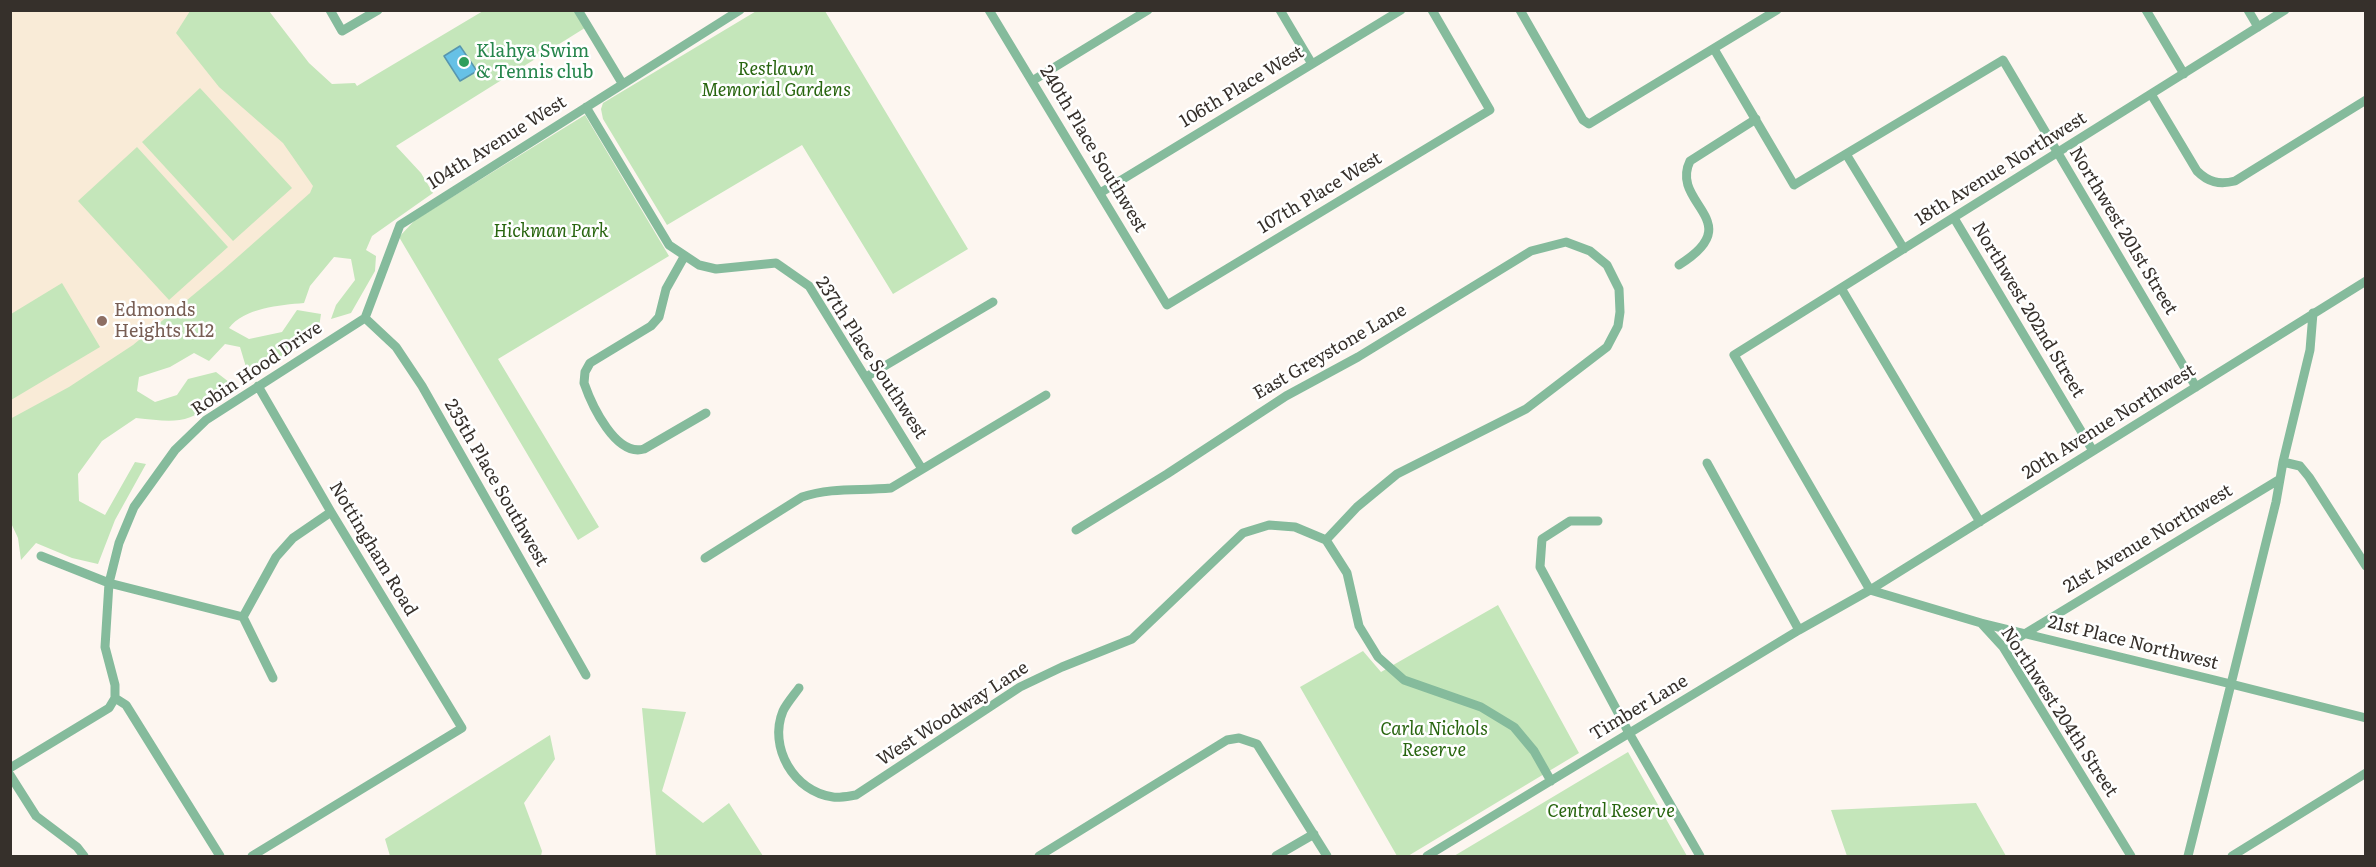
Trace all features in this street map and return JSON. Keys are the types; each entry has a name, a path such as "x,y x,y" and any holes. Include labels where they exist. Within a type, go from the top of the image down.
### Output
{"street":[{"path":"330,10 342,31 378,10"},
{"path":"578,10 621,83"},
{"name":"104th Avenue West","path":"365,318 400,225 621,83 740,10"},
{"name":"240th Place Southwest","path":"989,10 1167,305"},
{"path":"1032,81 1148,10"},
{"path":"1280,10 1312,64"},
{"name":"106th Place West","path":"1100,193 1401,10"},
{"name":"107th Place West","path":"1167,305 1491,110 1432,10"},
{"path":"1520,10 1578,112 1589,124 1598,121 1777,10"},
{"path":"2146,10 2184,74"},
{"path":"2248,10 2258,27"},
{"name":"18th Avenue Northwest","path":"1870,590 1734,355 2285,10"},
{"path":"1714,49 1794,185 1846,154 1904,249"},
{"name":"Northwest 201st Street","path":"1846,154 2004,60 2196,387"},
{"path":"2151,94 2197,171 2212,182 2224,184 2235,181 2366,100"},
{"name":"237th Place Southwest","path":"586,106 669,246 699,265 716,269 776,263 809,286 922,469"},
{"path":"1679,265 1695,255 1709,237 1709,225 1688,181 1687,167 1690,161 1756,119"},
{"name":"Northwest 202nd Street","path":"1954,218 2093,451"},
{"name":"East Greystone Lane","path":"1076,530 1286,396 1358,357 1531,251 1566,242 1590,251 1607,265 1619,289 1620,312 1618,326 1606,347 1526,410 1397,474 1357,507 1326,540"},
{"path":"684,257 666,289 659,317 644,331 590,363 585,372 584,383 618,444 636,452 706,413"},
{"name":"20th Avenue Northwest","path":"1870,590 2366,281"},
{"path":"1841,288 1980,522"},
{"path":"866,377 993,302"},
{"path":"2313,313 2310,350 2283,462 2300,466 2313,482 2366,566"},
{"name":"Robin Hood Drive","path":"115,698 116,685 105,647 109,583 119,543 135,507 154,477 175,450 206,420 365,318"},
{"name":"235th Place Southwest","path":"365,318 396,347 422,386 586,675"},
{"name":"Nottingham Road","path":"252,856 462,728 331,512 258,386"},
{"path":"705,558 802,497 819,491 891,488 1046,395"},
{"name":"21st Place Northwest","path":"1981,623 2231,684 2283,462"},
{"path":"1707,463 1798,630"},
{"name":"21st Avenue Northwest","path":"2003,647 2280,479"},
{"path":"243,617 276,557 292,538 331,512"},
{"path":"1598,521 1570,521 1542,539 1540,567 1629,733 1700,856"},
{"name":"West Woodway Lane","path":"799,688 783,711 779,732 781,754 792,773 810,788 832,797 856,795 1020,687 1132,639 1244,533 1269,525 1295,527 1326,540"},
{"path":"1326,540 1347,573 1359,626 1378,657 1404,681 1481,707 1514,727 1534,751 1551,781"},
{"path":"41,556 109,583 243,617 273,678"},
{"name":"Northwest 204th Street","path":"1870,590 1981,623 2003,647 2131,856"},
{"name":"Timber Lane","path":"1427,856 1798,630 1870,590"},
{"path":"2188,856 2231,684 2366,718"},
{"path":"10,768 109,708 115,698 126,705 220,856"},
{"path":"1039,856 1227,740 1239,738 1257,744 1328,856"},
{"path":"2232,856 2366,773"},
{"path":"10,775 36,816 77,847 84,856"},
{"path":"1276,856 1314,834"}],"shaded area":[{"name":"Edmonds Heights K12","path":"11,11 258,11 377,215 11,427"}],"green space":[{"name":"Restlawn Memorial Gardens","path":"758,10 825,11 968,249 893,294 802,145 667,225 603,119 601,109 603,103"},
{"path":"190,11 269,11 309,63 332,84 355,83 357,86 483,11 578,11 588,26 396,146 421,173 433,193 372,236 366,250 376,256 375,271 351,313 331,319 336,305 355,280 351,259 334,257 310,286 304,303 253,312 236,321 229,328 249,339 282,332 297,310 321,314 318,334 265,367 246,367 240,347 225,344 209,361 194,353 170,367 139,377 137,391 155,402 177,395 188,379 216,372 229,382 220,397 194,416 176,420 136,418 102,441 78,474 79,501 105,515 135,462 146,464 115,520 98,564 72,558 36,543 21,560 18,538 11,523 10,419 69,387 133,345 222,271 310,193 313,186 283,143 219,87 176,33"},
{"path":"200,88 292,188 233,241 142,142"},
{"name":"Hickman Park","path":"585,115 669,256 498,359 599,527 578,540 399,237 415,220"},
{"path":"137,147 228,247 169,300 78,201"},
{"path":"62,283 100,347 11,400 11,314"},
{"name":"Carla Nichols Reserve","path":"1498,605 1579,753 1408,856 1397,856 1300,687 1363,651 1381,672"},
{"path":"642,708 686,712 662,791 703,823 729,803 763,856 656,856"},
{"path":"550,735 555,759 524,803 542,851 541,856 390,856 385,839"},
{"name":"Central Reserve","path":"1628,752 1687,856 1454,856"},
{"path":"1976,803 2006,856 1847,856 1831,810"}],"water":[{"path":"460,46 477,71 460,81 444,56"}],"place":[{"name":"Klahya Swim & Tennis club","path":"464,62"},
{"name":"Edmonds Heights K12","path":"102,321"}]}
